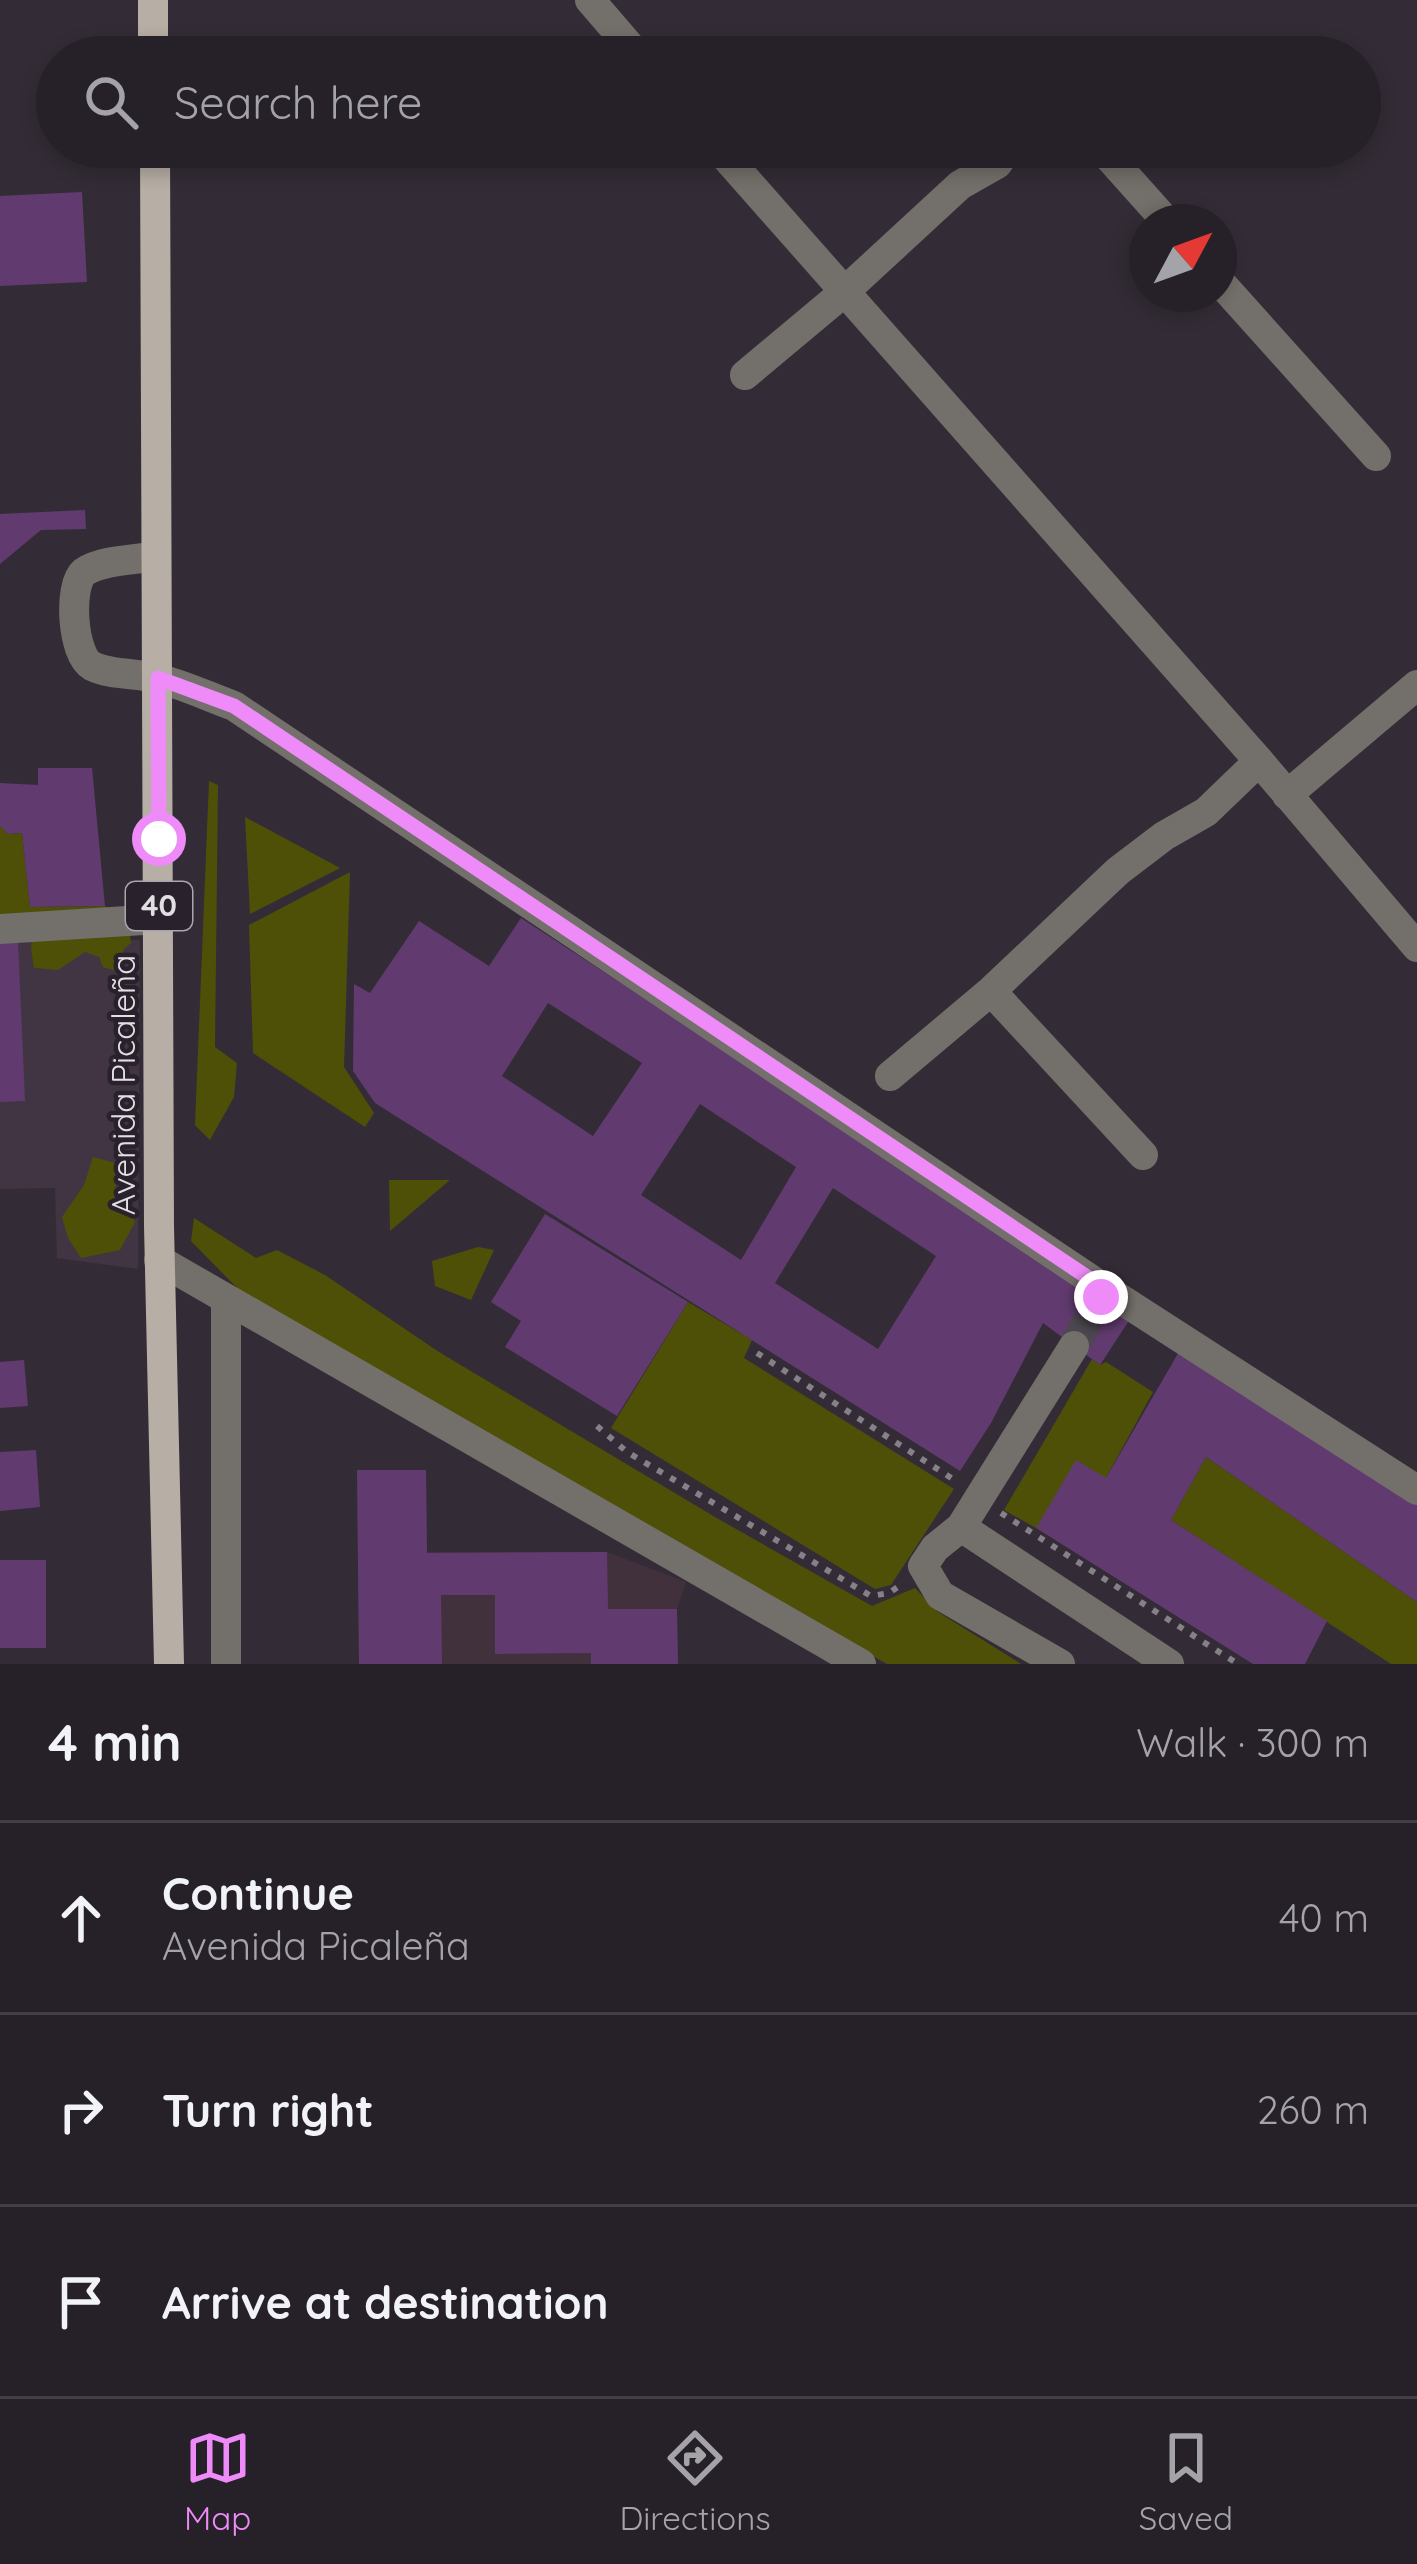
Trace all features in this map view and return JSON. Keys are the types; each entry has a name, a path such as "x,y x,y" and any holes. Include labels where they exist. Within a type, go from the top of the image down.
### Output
{"main road":[{"path":"152,0 153,36"},
{"name":"Avenida Picaleña","path":"155,168 159,1260 169,1664"}],"street":[{"path":"590,0 621,36"},
{"path":"735,168 1417,947"},
{"path":"745,375 961,185 990,168"},
{"path":"1119,168 1151,204"},
{"path":"1237,301 1376,456"},
{"path":"156,556 89,569 74,584 76,639 85,661 94,667 158,678 234,706 1103,1293 1417,1490"},
{"path":"1287,794 1417,685"},
{"path":"890,1076 991,991 1118,871 1206,812 1259,761"},
{"path":"0,929 159,919"},
{"path":"991,991 1143,1155"},
{"path":"159,1260 861,1664"},
{"path":"226,1300 226,1664"},
{"path":"1060,1664 940,1595 923,1566 935,1548 961,1528 1074,1346"},
{"path":"961,1528 1169,1664"}],"path":[{"path":"597,1426 627,1452 871,1596 889,1593 923,1566"}],"shaded area":[{"path":"209,781 218,785 215,1047 237,1063 234,1097 210,1140 195,1125"},
{"path":"245,817 340,868 250,914"},
{"path":"0,826 9,834 22,833 30,907 105,906 129,926 131,943 116,971 85,952 58,970 34,968 34,922 0,920"},
{"path":"350,872 344,1067 374,1113 365,1127 253,1053 249,925"},
{"path":"18,939 140,940 138,1269 57,1258 55,1188 0,1189 0,1100 24,1098"},
{"path":"93,1157 119,1164 114,1197 129,1199 135,1222 120,1250 81,1258 62,1217 84,1185"},
{"path":"389,1180 450,1180 390,1231"},
{"path":"194,1218 256,1258 277,1250 325,1275 439,1352 872,1606 915,1588 938,1612 1021,1664 887,1664 546,1474 248,1299 191,1241"},
{"path":"478,1247 494,1250 471,1300 435,1286 432,1261"},
{"path":"688,1302 752,1340 744,1358 954,1489 891,1585 875,1589 611,1428"},
{"path":"1092,1359 1100,1365 1106,1362 1153,1392 1106,1478 1036,1528 1004,1510"},
{"path":"1206,1457 1417,1602 1417,1664 1391,1664 1171,1520"},
{"path":"357,1470 426,1470 427,1552 607,1552 686,1582 677,1609 678,1664 359,1664"}],"building":[{"path":"82,192 87,282 0,286 0,196"},
{"path":"85,510 86,529 41,530 0,564 0,514"},
{"path":"38,768 92,768 105,906 30,907 22,833 8,834 0,826 0,783 38,785"},
{"path":"521,918 1132,1316 1100,1365 1043,1323 960,1471 375,1103 353,1071 354,984 370,993 419,921 489,966","holes":["548,1003 642,1063 593,1136 502,1076","700,1104 796,1167 741,1260 641,1195","833,1188 936,1256 878,1349 775,1283"]},
{"path":"18,939 25,1101 0,1102 0,940"},
{"path":"545,1214 688,1302 617,1416 505,1347 521,1321 491,1302"},
{"path":"1184,1343 1417,1496 1417,1602 1206,1457 1171,1520 1327,1621 1305,1664 1253,1664 1036,1528 1076,1460 1106,1478"},
{"path":"24,1360 28,1406 0,1408 0,1362"},
{"path":"36,1450 40,1507 0,1511 0,1452"},
{"path":"357,1470 426,1470 427,1553 607,1552 608,1609 677,1609 678,1664 591,1664 591,1653 495,1654 495,1595 441,1595 442,1664 359,1664"},
{"path":"0,1560 46,1560 46,1648 0,1648"}],"tunnel":[{"path":"1074,1346 1101,1296"}],"route":[{"path":"159,839 158,678 234,706 1105,1289 1101,1297"}]}
